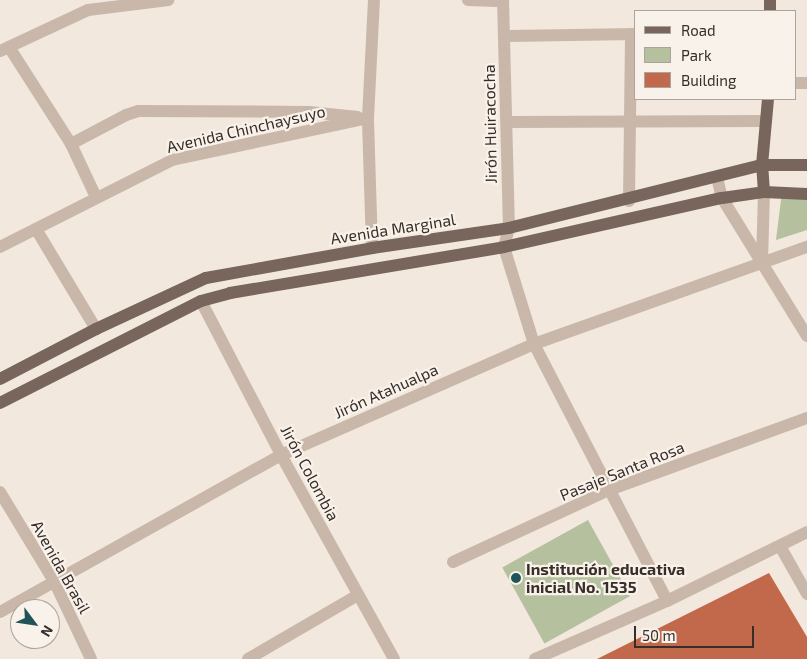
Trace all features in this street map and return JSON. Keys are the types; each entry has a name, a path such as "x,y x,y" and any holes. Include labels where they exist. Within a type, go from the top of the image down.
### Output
{"main road":[{"path":"764,192 762,165 768,100"},
{"name":"Avenida Marginal","path":"0,379 96,329 206,278 372,248 509,228 629,201 681,184 762,165 807,165"},
{"path":"0,403 201,301 230,293 504,247 722,198 764,192 807,194"}],"street":[{"path":"96,197 71,144 4,49 88,10 168,0"},
{"path":"372,248 368,118 374,0"},
{"path":"468,0 503,0"},
{"name":"Jirón Huiracocha","path":"503,0 509,228 504,247"},
{"path":"504,36 633,34 629,201"},
{"path":"71,144 138,111 309,112 368,118"},
{"name":"Avenida Chinchaysuyo","path":"0,247 172,160 368,118"},
{"path":"507,122 766,121"},
{"path":"717,177 722,198 807,336"},
{"path":"762,264 764,192"},
{"path":"36,229 96,329"},
{"path":"504,247 534,344 667,601"},
{"name":"Jirón Atahualpa","path":"0,612 281,455 534,344 807,247"},
{"name":"Jirón Colombia","path":"201,301 281,455 394,659"},
{"name":"Pasaje Santa Rosa","path":"454,562 609,490 807,418"},
{"name":"Avenida Brasil","path":"0,492 54,582 91,659"},
{"path":"540,658 667,601 807,532"},
{"path":"780,546 807,594"},
{"path":"248,659 358,595"}],"green space":[{"path":"782,192 807,194 807,230 776,240"},
{"path":"588,520 630,596 544,644 502,568"}],"building":[{"path":"769,573 807,637 807,659 597,659"}],"place":[{"name":"Institución educativa inicial No. 1535","path":"516,578"}]}
